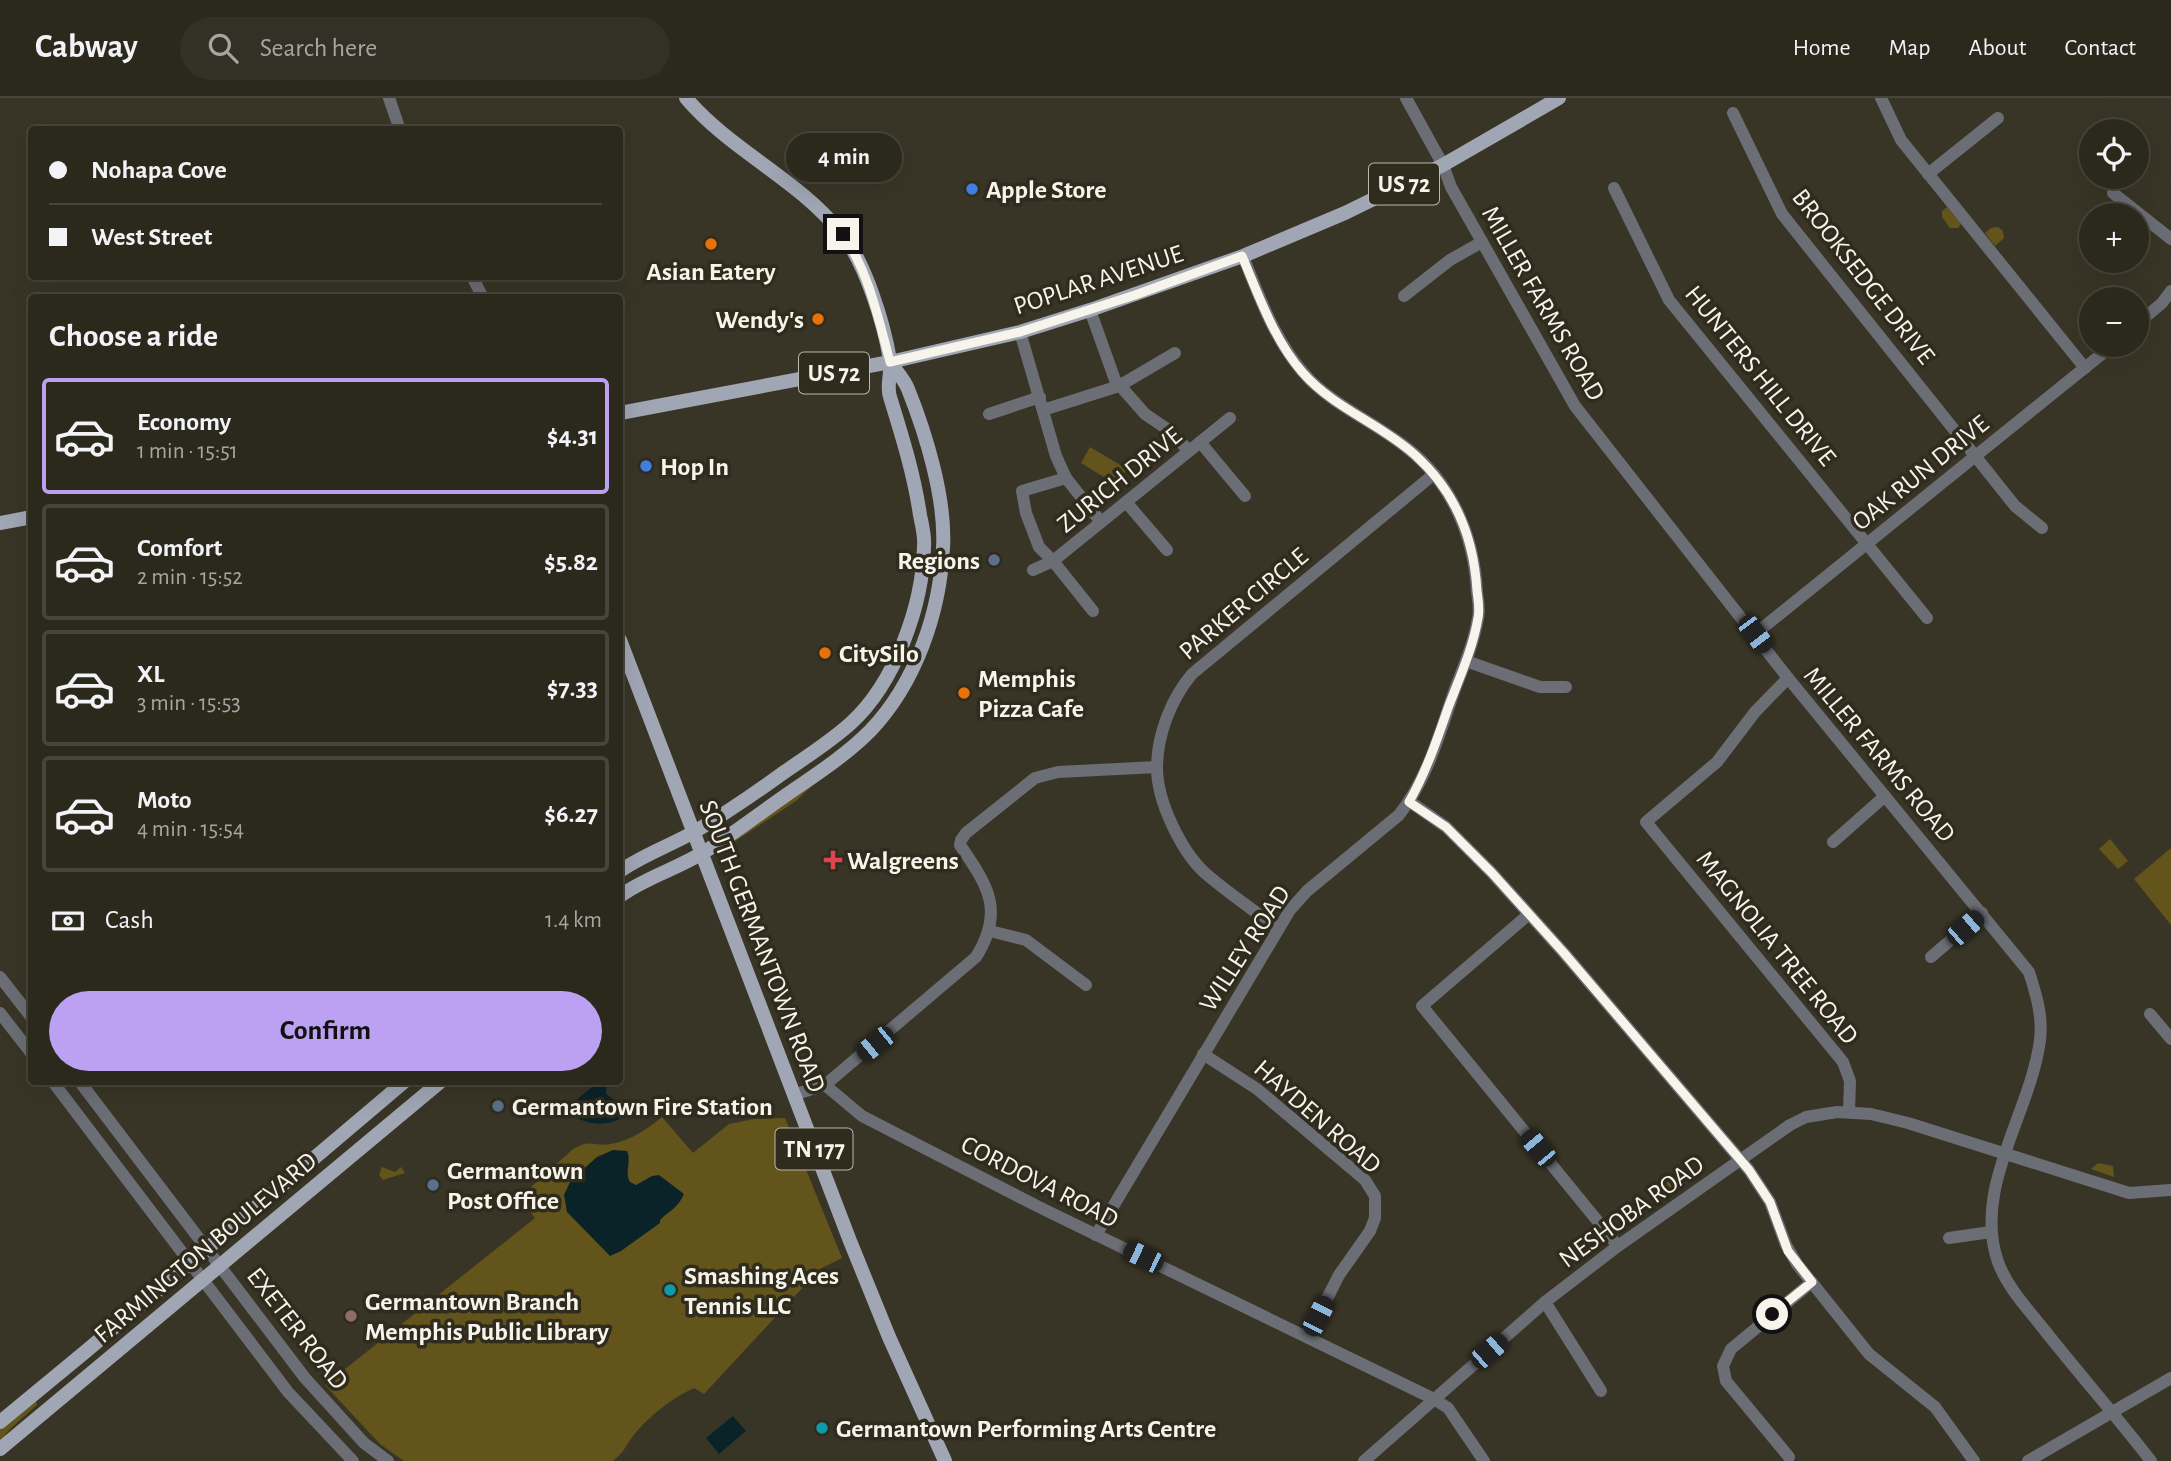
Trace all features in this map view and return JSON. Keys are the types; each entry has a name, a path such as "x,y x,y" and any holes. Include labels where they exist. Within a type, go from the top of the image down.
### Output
{"main road":[{"path":"623,869 694,832 760,790 853,721 892,668 913,618 925,545 915,477 888,391 890,362 862,268 843,234 820,210 701,116 686,98"},
{"name":"POPLAR AVENUE","path":"623,413 890,362 1020,332 1090,310 1242,256 1345,213 1443,165 1559,98"},
{"path":"623,894 636,884 702,854 827,767 872,729 907,677 930,626 942,571 944,524 936,477 907,386 890,362"},
{"path":"0,523 28,518"},
{"name":"SOUTH GERMANTOWN ROAD","path":"623,648 793,1095 884,1325 945,1461"},
{"name":"FARMINGTON BOULEVARD","path":"0,1422 400,1085"},
{"name":"FARMINGTON BOULEVARD","path":"0,1448 436,1085"},
{"path":"365,1115 409,1089 424,1095"},
{"path":"339,1137 354,1154"}],"street":[{"path":"389,98 399,126"},
{"name":"MILLER FARMS ROAD","path":"1406,98 1443,165 1451,187 1575,406 1788,678 2029,972 2040,1015 2040,1041 2035,1065 1993,1196 1992,1232 1998,1263 2012,1289 2151,1461"},
{"path":"1881,98 1901,140 2085,368"},
{"name":"BROOKSEDGE DRIVE","path":"1733,113 1782,214 2015,506 2042,528"},
{"path":"1928,174 1998,118"},
{"name":"HUNTERS HILL DRIVE","path":"1614,188 1669,300 1927,618"},
{"path":"2113,193 2171,239"},
{"path":"1404,296 1450,260 1482,242"},
{"name":"WILLEY ROAD","path":"1096,1235 1290,910 1307,891 1390,822 1409,802 1423,777 1466,661 1479,616 1474,555 1459,514 1434,474 1407,447 1325,394 1304,374 1282,343 1242,256"},
{"path":"2149,314 2171,291"},
{"path":"1090,310 1110,369 1119,386 1145,414 1170,431 1189,451"},
{"path":"1020,332 1051,441 1066,478 1101,522"},
{"path":"989,414 1119,386 1175,353"},
{"name":"OAK RUN DRIVE","path":"1755,634 2098,357"},
{"name":"ZURICH DRIVE","path":"1033,570 1053,561 1230,418"},
{"path":"1200,442 1245,496"},
{"name":"PARKER CIRCLE","path":"1278,929 1204,872 1187,851 1171,823 1158,780 1157,767 1164,727 1180,690 1192,674 1434,474"},
{"path":"1066,478 1022,491 1026,513 1039,547 1094,611"},
{"path":"1126,502 1167,550"},
{"path":"1466,661 1540,687 1566,687"},
{"name":"MAGNOLIA TREE ROAD","path":"1788,678 1755,712 1717,762 1646,822 1843,1062 1850,1081 1849,1112"},
{"path":"793,1095 825,1085 976,957 990,931 992,910 987,888 960,845 966,833 1035,778 1058,772 1157,767"},
{"path":"1833,842 1885,796"},
{"path":"1409,802 1446,827 1465,845 1564,953 1763,1190 1788,1251 1870,1354 1935,1407 1974,1461"},
{"path":"1931,957 1982,913"},
{"path":"1528,915 1422,1006 1619,1247"},
{"path":"990,931 1026,940 1086,985"},
{"path":"0,977 28,1013"},
{"path":"0,1013 28,1049"},
{"path":"2150,1014 2171,1039"},
{"name":"HAYDEN ROAD","path":"1203,1054 1257,1089 1365,1180 1375,1196 1375,1218 1370,1231 1339,1275 1308,1336"},
{"name":"EXETER ROAD","path":"55,1085 288,1392 354,1461"},
{"name":"EXETER ROAD","path":"82,1085 305,1378 364,1443 388,1461"},
{"name":"CORDOVA ROAD","path":"825,1085 862,1116 1096,1235 1434,1399 1448,1408 1465,1429 1484,1461"},
{"name":"NESHOBA ROAD","path":"1364,1461 1545,1302 1797,1120 1815,1115 1849,1112 1871,1114 2129,1193 2171,1190"},
{"path":"1949,1238 1992,1232"},
{"path":"1789,1457 1726,1381 1723,1366 1731,1349 1812,1282"},
{"path":"1545,1302 1601,1391"},
{"path":"2028,1461 2171,1378"}],"shaded area":[{"path":"1947,207 1961,224 1958,228 1950,228 1942,217 1942,211"},
{"path":"1998,227 2003,231 2004,238 1995,246 1985,233"},
{"path":"1090,447 1127,469 1117,485 1081,463"},
{"path":"821,777 796,801 734,842 732,840"},
{"path":"2110,839 2128,861 2118,869 2099,849"},
{"path":"2171,848 2171,925 2134,879"},
{"path":"662,1117 693,1153 729,1124 754,1119 785,1118 842,1258 820,1269 704,1394 694,1388 669,1403 639,1429 613,1461 404,1461 380,1444 325,1385 535,1218 519,1198 572,1150 583,1144 605,1145 625,1140"},
{"path":"2098,1163 2113,1166 2114,1177 2091,1169"},
{"path":"382,1167 395,1172 401,1167 405,1173 383,1180 379,1175"},
{"path":"1670,1180 1682,1180 1684,1183 1657,1202 1654,1198 1655,1192"},
{"path":"36,1400 37,1405 0,1441 0,1429"}],"water":[{"path":"594,1085 607,1085 606,1094 623,1106 627,1113 614,1121 599,1124 577,1118 571,1114 569,1106"},
{"path":"613,1150 627,1151 630,1182 636,1185 659,1175 684,1194 660,1223 610,1256 567,1212 564,1195 571,1180 597,1157"},
{"path":"733,1416 746,1431 719,1454 706,1438"}],"place":[{"name":"Apple Store","path":"972,189"},
{"name":"Asian Eatery","path":"711,244"},
{"name":"Wendy's","path":"818,319"},
{"name":"Hop In","path":"646,466"},
{"name":"Regions","path":"994,560"},
{"name":"CitySilo","path":"825,653"},
{"name":"Memphis Pizza Cafe","path":"964,693"},
{"name":"Walgreens","path":"833,860"},
{"name":"Germantown Fire Station","path":"498,1106"},
{"name":"Germantown Post Office","path":"433,1185"},
{"name":"Smashing Aces Tennis LLC","path":"670,1290"},
{"name":"Germantown Branch Memphis Public Library","path":"351,1316"},
{"name":"Germantown Performing Arts Centre","path":"822,1428"}],"route":[{"path":"843,234 862,268 890,362 1020,332 1135,295 1242,256 1282,343 1304,374 1325,394 1407,447 1430,469 1455,505 1469,538 1474,555 1479,616 1466,661 1423,777 1409,802 1446,827 1492,873 1749,1170 1770,1202 1788,1251 1812,1282 1772,1314"}]}
